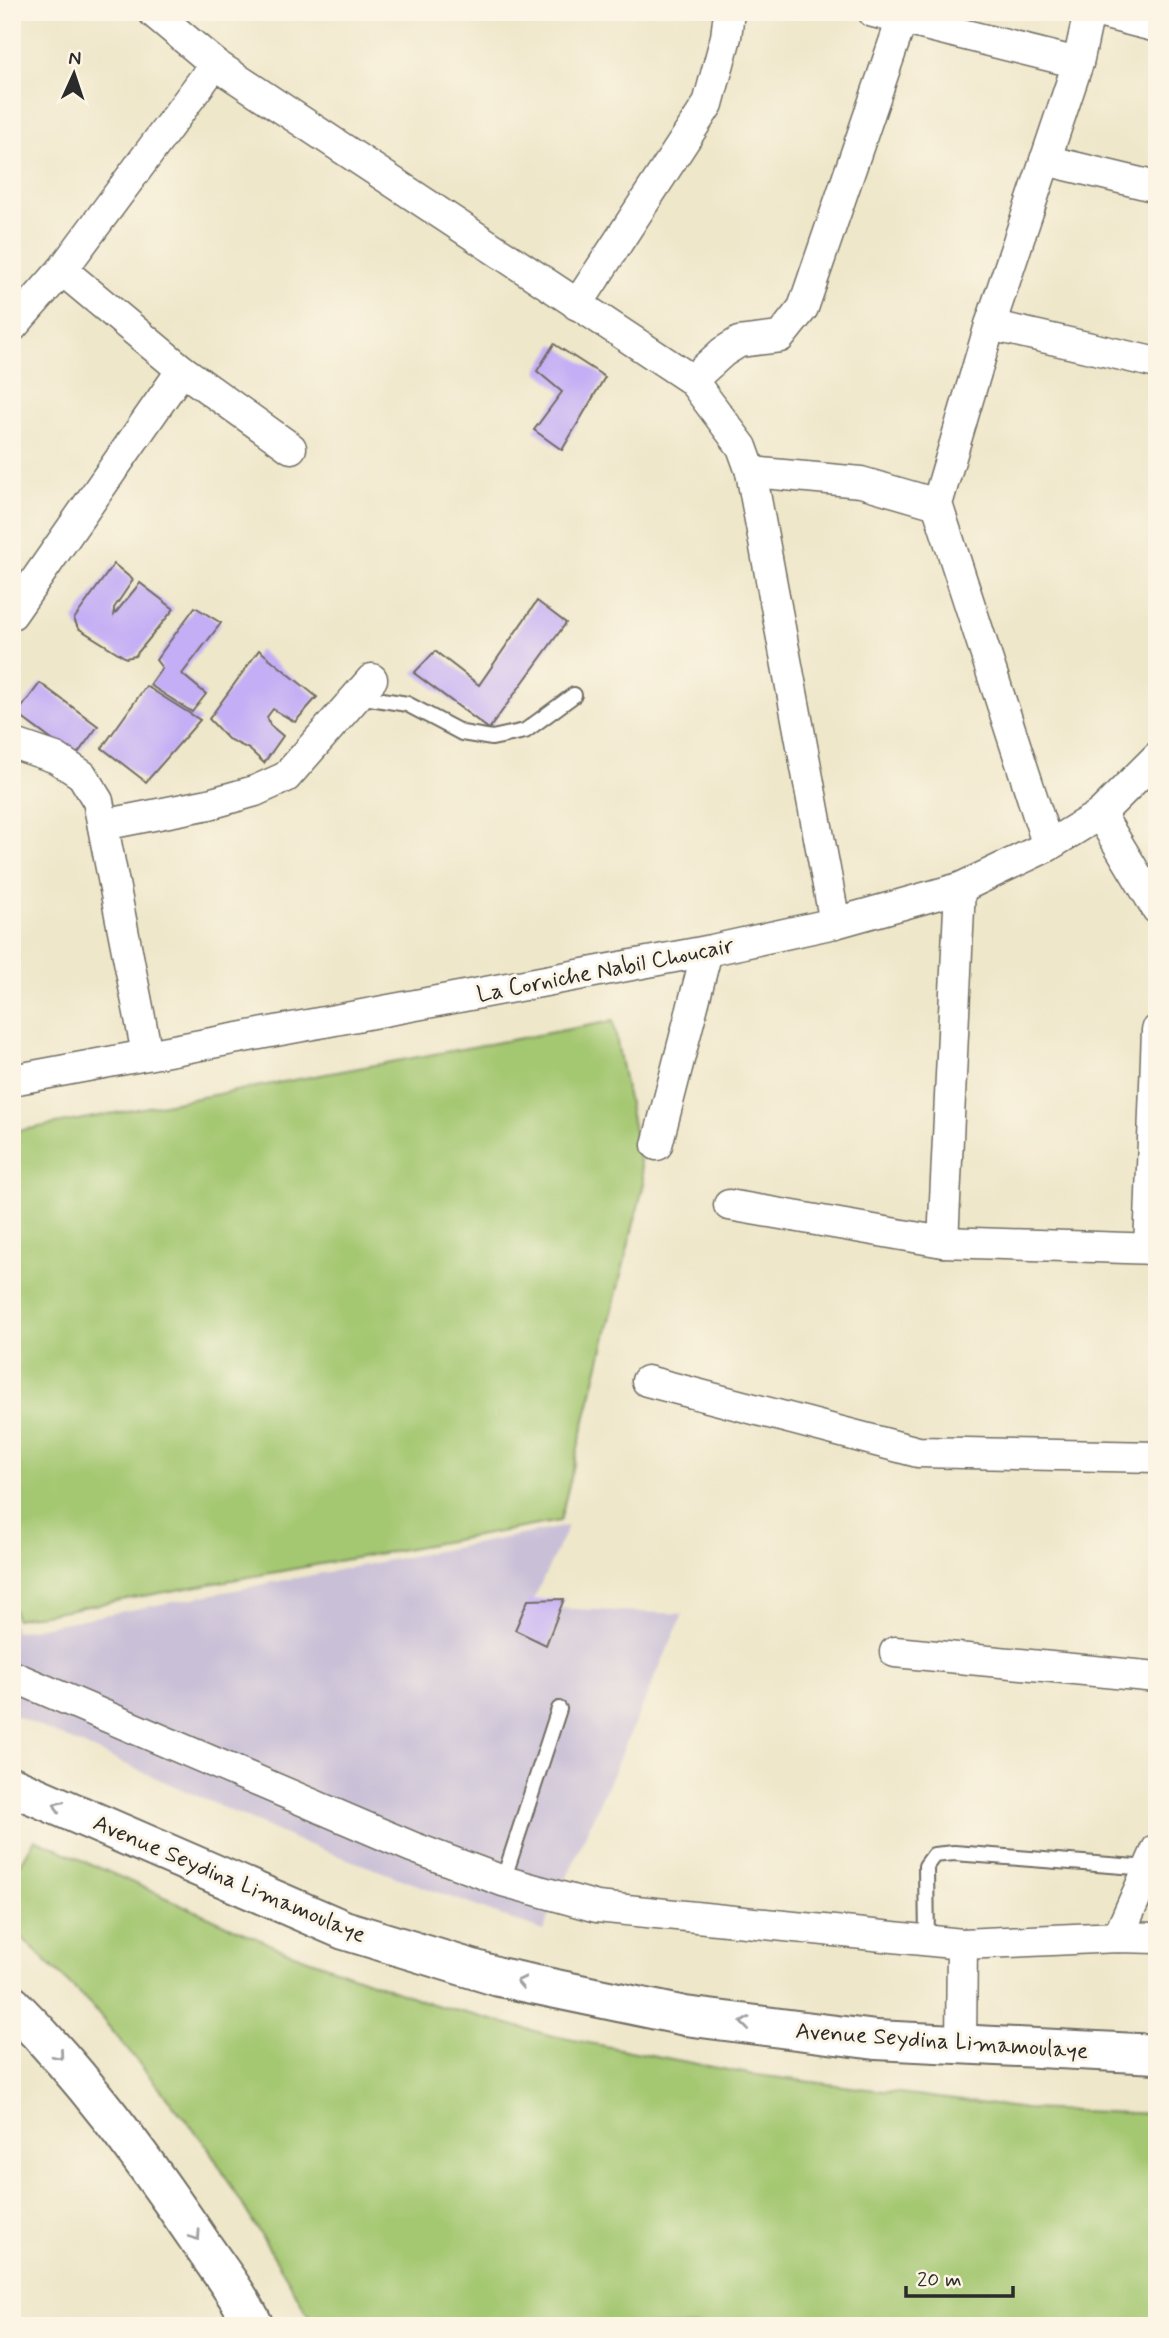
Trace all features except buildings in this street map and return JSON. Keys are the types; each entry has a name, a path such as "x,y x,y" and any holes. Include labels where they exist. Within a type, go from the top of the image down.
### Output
{"highway":[{"name":"Avenue Seydina Limamoulaye","path":"12,1786 344,1930 499,1977 685,2016 876,2040 1148,2054"},
{"path":"12,2005 41,2034 111,2116 178,2210 254,2326"}],"street":[{"path":"153,12 215,64 692,380 742,447 751,472 835,923"},
{"path":"577,305 708,104 726,37 729,12"},
{"path":"873,12 911,18 1078,63"},
{"path":"1048,846 937,504 990,325 1078,63 1089,12"},
{"path":"1098,12 1157,27"},
{"path":"692,380 723,352 739,342 780,337 803,308 911,18"},
{"path":"12,327 62,270 215,64"},
{"path":"1045,160 1157,187"},
{"path":"62,270 182,370 291,448"},
{"path":"990,325 1157,363"},
{"path":"12,614 182,370"},
{"path":"751,472 861,482 937,504"},
{"path":"103,825 209,804 255,791 286,777 364,688"},
{"path":"12,743 56,758 82,775 98,802 147,1054"},
{"name":"La Corniche Nabil Choucair","path":"12,1080 707,951 835,923 960,888 1048,846 1100,814 1157,757"},
{"path":"1100,814 1157,909"},
{"path":"943,1242 960,888"},
{"path":"657,1145 707,951"},
{"path":"729,1205 943,1242 1153,1249 1156,1041"},
{"path":"647,1381 918,1452 1157,1457"},
{"path":"895,1651 1157,1677"},
{"path":"12,1676 412,1847 503,1881 597,1907 962,1944 1118,1937 1157,1938"},
{"path":"1118,1937 1153,1858"},
{"path":"961,2044 962,1944"}],"lane":[{"path":"364,688 407,704 463,733 492,738 525,731 574,695"},
{"path":"503,1881 559,1709"},
{"path":"927,1941 926,1866 933,1855 954,1853 1153,1858"}],"shaded area":[{"path":"568,1526 530,1607 683,1614 543,1931 301,1842 12,1714 12,1620 15,1632"}],"green space":[{"path":"613,1021 644,1183 560,1521 16,1619 12,1600 12,1132"},
{"path":"35,1839 283,1950 432,2004 553,2036 749,2074 1026,2109 1157,2114 1157,2326 314,2326 207,2146 91,2005 12,1928 12,1878"}]}
